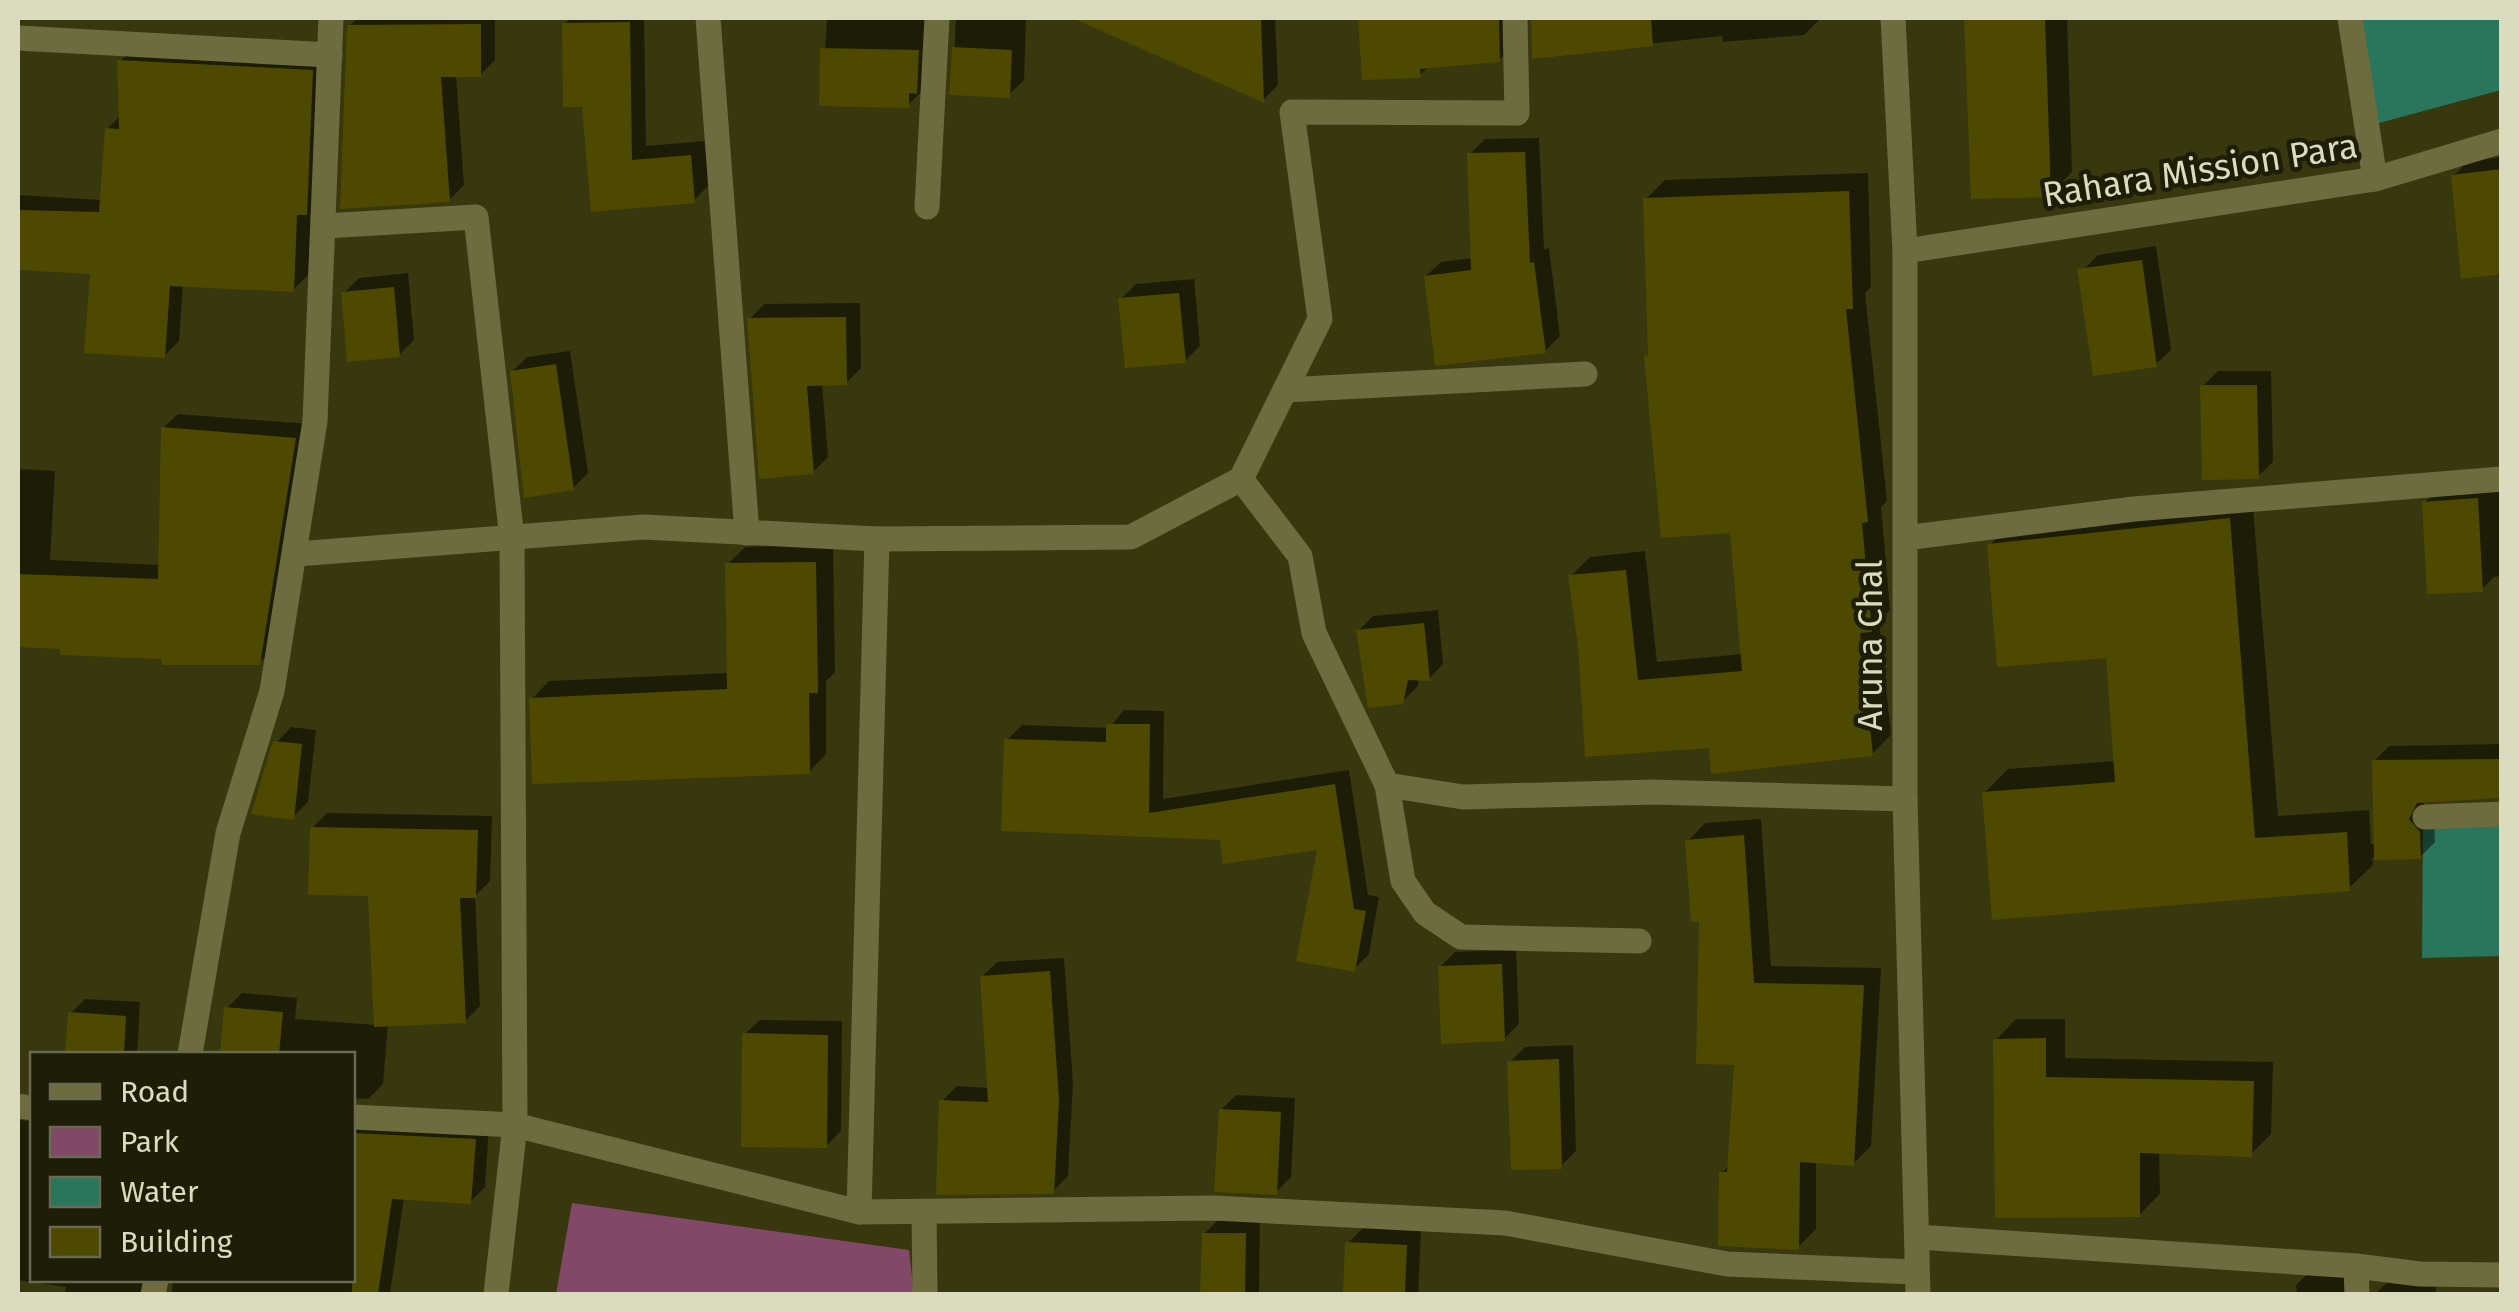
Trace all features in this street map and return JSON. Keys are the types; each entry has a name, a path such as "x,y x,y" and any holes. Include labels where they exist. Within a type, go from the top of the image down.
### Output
{"street":[{"path":"190,1052 228,833 272,691 316,421 331,18"},
{"path":"708,18 717,180 747,532"},
{"path":"927,207 937,18"},
{"path":"297,554 644,527 876,539 1131,537 1241,479 1320,319 1292,112 1517,113 1515,18"},
{"name":"Aruna Chal","path":"1893,18 1905,251 1905,800 1918,1237 1916,1284"},
{"path":"2350,18 2375,179"},
{"path":"18,38 330,55"},
{"name":"Rahara Mission Para","path":"1905,251 2375,179 2502,141"},
{"path":"325,226 476,217 512,539 515,1125 496,1294"},
{"path":"1284,390 1585,374"},
{"path":"1241,479 1300,556 1314,633 1387,785 1404,881 1424,913 1462,936 1639,941"},
{"path":"1905,538 2134,509 2502,479"},
{"path":"859,1212 876,539"},
{"path":"1387,785 1463,797 1653,792 1905,800"},
{"path":"2424,816 2502,814"},
{"path":"355,1116 515,1125 859,1212 1214,1208 1505,1223 1727,1264 1916,1284"},
{"path":"924,1212 925,1294"},
{"path":"1918,1237 2356,1266 2420,1274 2502,1275"},
{"path":"2356,1266 2356,1294"}],"green space":[{"path":"572,1203 909,1250 914,1294 556,1294"}],"water":[{"path":"2360,18 2501,18 2501,90 2368,126"},
{"path":"2501,824 2501,956 2422,958 2423,827"}],"building":[{"path":"1072,18 1261,18 1264,103"},
{"path":"1358,18 1499,18 1500,62 1420,69 1421,78 1362,80"},
{"path":"1531,18 1651,18 1653,46 1532,59"},
{"path":"1964,18 2045,18 2051,197 1971,199"},
{"path":"630,22 632,160 691,155 695,203 591,212 582,107 563,107 562,23"},
{"path":"481,24 481,77 441,77 450,202 340,209 347,25"},
{"path":"952,47 1012,50 1010,98 949,95"},
{"path":"820,48 919,50 917,94 909,93 909,108 819,106"},
{"path":"117,60 313,70 307,215 297,215 294,292 170,286 165,358 84,353 90,274 18,270 18,210 99,212 105,128 119,129"},
{"path":"1525,152 1530,263 1534,262 1546,353 1435,366 1424,276 1471,270 1467,153"},
{"path":"2502,169 2502,274 2461,279 2451,175"},
{"path":"1849,191 1853,309 1846,309 1868,522 1862,523 1872,632 1860,633 1873,756 1711,774 1709,748 1585,757 1578,646 1568,575 1626,570 1638,680 1742,671 1730,533 1661,538 1644,356 1648,355 1643,198"},
{"path":"2142,260 2157,367 2093,376 2077,269"},
{"path":"394,287 400,357 347,362 341,292"},
{"path":"1179,293 1186,363 1125,368 1118,298"},
{"path":"846,317 847,385 807,386 814,474 759,479 747,318"},
{"path":"556,364 574,490 524,498 510,371"},
{"path":"2200,385 2257,385 2259,479 2202,480"},
{"path":"161,427 296,438 260,665 162,665 162,659 60,655 60,649 18,647 18,574 158,579"},
{"path":"2478,498 2483,592 2427,594 2422,502"},
{"path":"2230,518 2255,838 2347,832 2350,891 1992,920 1982,792 2115,782 2106,658 1997,667 1987,544"},
{"path":"816,562 818,693 809,693 810,774 532,784 529,698 727,689 725,563"},
{"path":"1424,623 1430,681 1408,680 1403,704 1368,708 1356,630"},
{"path":"1106,724 1150,724 1149,813 1335,784 1354,909 1366,911 1355,972 1296,961 1317,850 1223,864 1220,840 1001,831 1004,739 1106,742"},
{"path":"273,741 302,744 294,820 251,814"},
{"path":"2502,759 2502,798 2417,803 2409,819 2420,832 2421,859 2374,860 2372,760"},
{"path":"310,827 478,830 476,898 460,898 466,1023 374,1027 368,896 308,895"},
{"path":"1744,835 1754,983 1864,985 1854,1166 1800,1162 1799,1250 1718,1246 1719,1172 1727,1172 1734,1065 1696,1064 1699,922 1691,922 1685,840"},
{"path":"1502,964 1505,1041 1441,1044 1438,966"},
{"path":"1050,971 1059,1100 1054,1194 936,1195 939,1100 988,1102 980,976"},
{"path":"224,1007 283,1012 279,1052 220,1052"},
{"path":"68,1012 126,1016 124,1052 65,1052"},
{"path":"742,1033 828,1035 827,1148 741,1147"},
{"path":"2046,1038 2046,1077 2254,1081 2252,1157 2140,1153 2140,1217 1995,1218 1993,1039"},
{"path":"1559,1059 1562,1169 1511,1170 1507,1061"},
{"path":"1219,1109 1281,1112 1277,1195 1214,1192"},
{"path":"355,1133 476,1139 471,1204 392,1199 378,1294 352,1294"},
{"path":"1202,1233 1246,1233 1245,1294 1200,1294"},
{"path":"1345,1242 1407,1245 1405,1294 1343,1294"}]}
